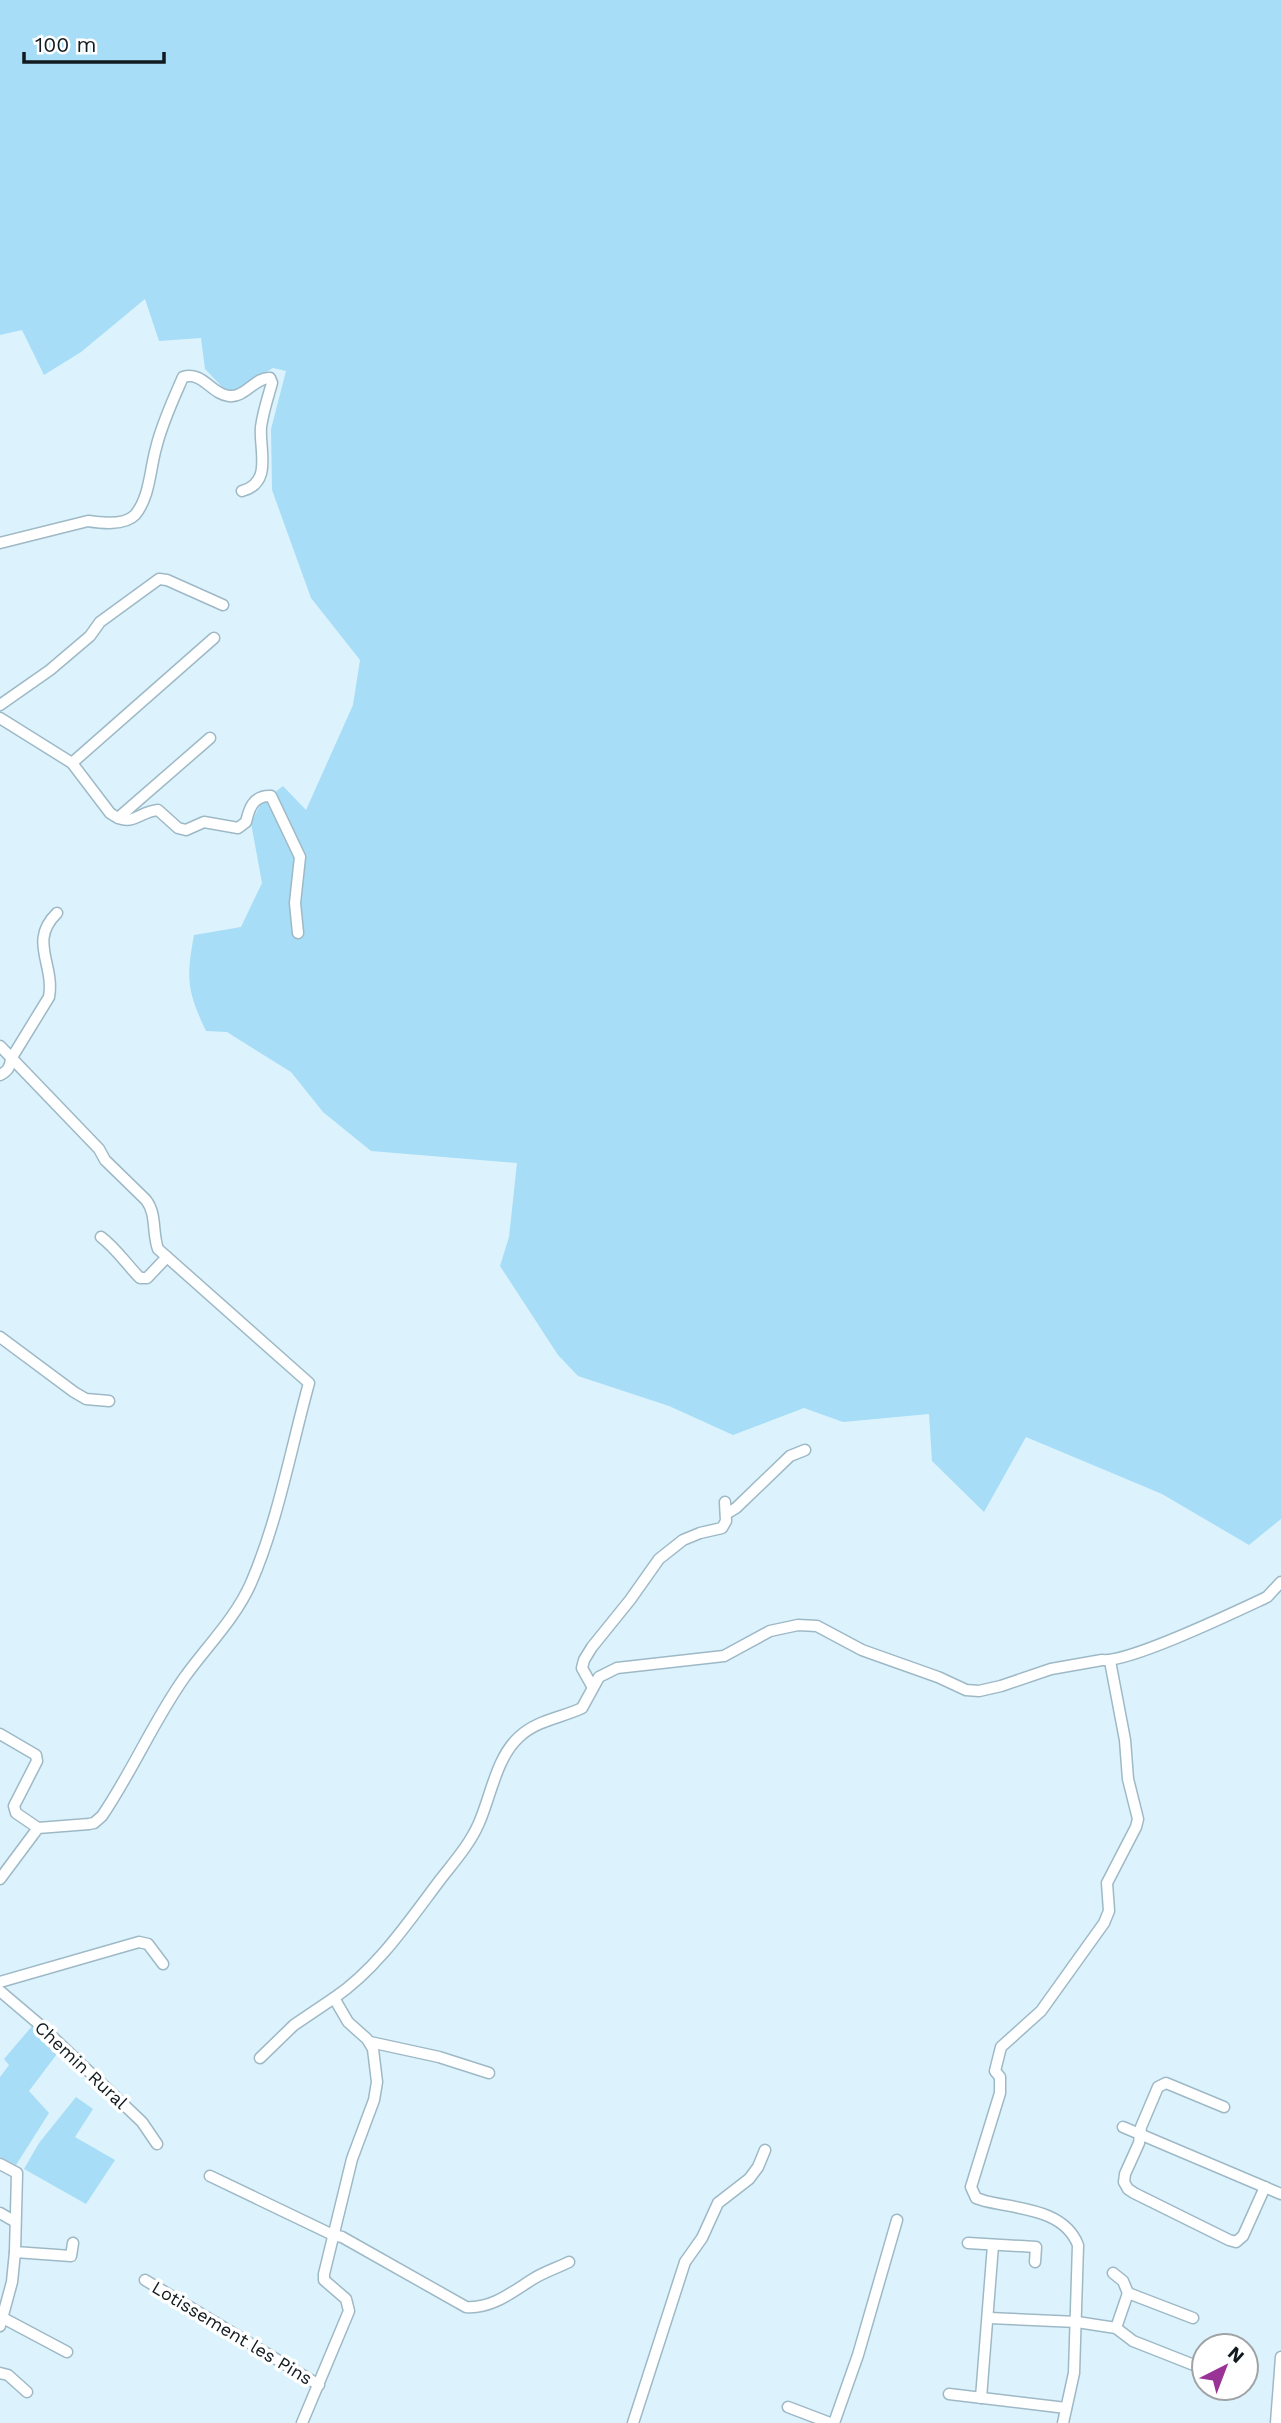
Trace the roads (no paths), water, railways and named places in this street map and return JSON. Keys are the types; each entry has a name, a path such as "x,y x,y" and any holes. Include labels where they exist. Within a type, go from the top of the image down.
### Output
{"street":[{"path":"0,543 88,521 127,521 135,515 143,500 165,417 183,377 191,374 231,397 239,395 264,377 270,378 272,383 261,430 262,467 251,489 242,491"},
{"path":"0,705 50,670 90,636 100,622 159,579 167,580 223,606"},
{"path":"72,763 214,638"},
{"path":"0,718 72,763 110,813 118,818 129,821 158,810 178,828 186,830 204,822 238,828 246,822 250,806 256,800 271,796 300,857 295,903 298,933"},
{"path":"118,818 210,738"},
{"path":"0,1074 10,1066 11,1059 49,997 51,988 43,941 48,922 57,913"},
{"path":"0,1046 99,1149 105,1160 146,1200 151,1207 154,1238 158,1249 309,1383 272,1520 251,1582 220,1634 184,1678 102,1816 89,1824 38,1828 16,1813 14,1806 37,1761 36,1755 0,1734"},
{"path":"101,1237 140,1278 147,1278 167,1257"},
{"path":"0,1338 86,1399 109,1401"},
{"path":"592,1686 583,1674 583,1660 659,1559 683,1541 700,1533 722,1528 726,1521 725,1508 736,1508 790,1457 805,1450"},
{"path":"260,2058 294,2025 347,1989 415,1912 471,1839 512,1744 537,1725 582,1708 592,1686 599,1678 617,1668 724,1656 770,1631 798,1625 817,1626 862,1650 938,1676 966,1690 990,1689 1051,1669 1110,1661 1144,1650 1247,1607 1267,1597 1281,1582"},
{"path":"1063,2423 1074,2373 1078,2245 1072,2231 1054,2217 976,2197 971,2188 1000,2093 1000,2077 995,2071 1001,2047 1041,2011 1104,1923 1108,1911 1107,1883 1136,1827 1138,1819 1128,1779 1125,1740 1110,1661"},
{"path":"0,1879 38,1828"},
{"path":"0,1982 139,1942 148,1944 163,1964"},
{"name":"Chemin Rural","path":"0,1991 40,2025 142,2122 157,2144"},
{"path":"302,2423 349,2311 346,2299 324,2280 352,2159 374,2100 377,2082 370,2042 348,2022 334,1998"},
{"path":"370,2042 439,2057 489,2073"},
{"path":"1224,2107 1166,2083 1158,2087 1141,2127 1124,2182 1128,2189 1236,2242 1243,2236 1265,2187"},
{"path":"1123,2127 1281,2194"},
{"path":"633,2423 685,2262 702,2238 718,2203 749,2179 765,2150"},
{"path":"0,2164 17,2174 12,2282 1,2322 68,2353"},
{"path":"210,2176 342,2237 466,2307 477,2308 491,2304 535,2277 569,2262"},
{"path":"0,2213 14,2221"},
{"path":"788,2407 832,2423 859,2355 897,2220"},
{"path":"15,2252 71,2256 73,2243"},
{"path":"968,2243 1037,2248 1035,2262"},
{"path":"981,2398 993,2245"},
{"path":"1113,2273 1124,2281 1128,2292 1116,2328"},
{"name":"Lotissement les Pins","path":"145,2280 319,2385"},
{"path":"1128,2292 1193,2318"},
{"path":"989,2318 1077,2322 1116,2328 1133,2341 1190,2363"},
{"path":"1276,2423 1281,2357"},
{"path":"0,2373 8,2375 27,2392"},
{"path":"949,2395 1066,2408"}]}
